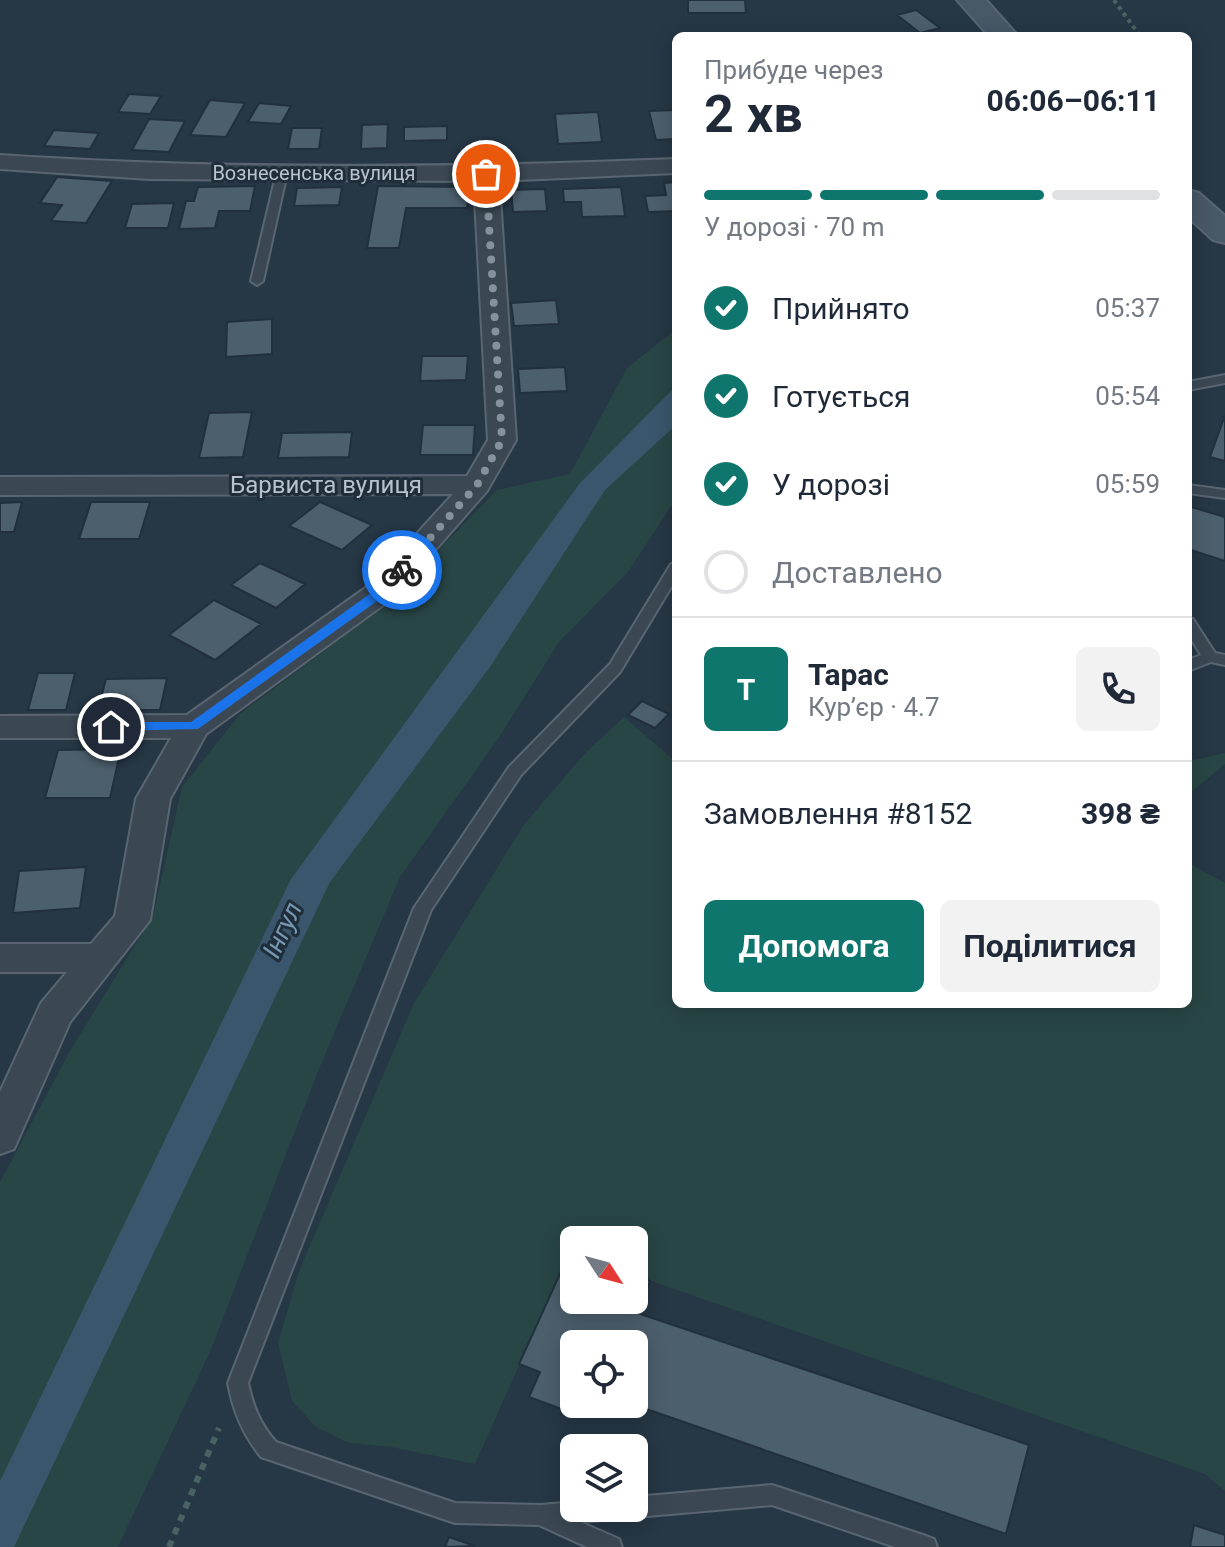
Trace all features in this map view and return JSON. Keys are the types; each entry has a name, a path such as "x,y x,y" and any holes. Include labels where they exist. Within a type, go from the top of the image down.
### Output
{"main road":[{"path":"971,0 1000,32"},
{"path":"1192,204 1225,233"}],"street":[{"name":"Вознесенська вулиця","path":"0,162 149,172 281,173 486,174 672,166"},
{"path":"0,1137 54,1014 132,920 153,799 194,726 382,591 477,485 502,440 486,174"},
{"name":"Барвиста вулиця","path":"0,486 477,485"},
{"path":"0,727 194,726"},
{"path":"0,958 101,958"}],"lane":[{"path":"257,281 281,173"},
{"path":"1192,385 1225,379"},
{"path":"1192,490 1225,494"},
{"path":"560,1513 455,1513 269,1450 254,1433 243,1411 238,1383 423,908 515,771 615,668 672,574"},
{"path":"1192,627 1218,658 1192,665"},
{"path":"648,1506 772,1495 926,1547"},
{"path":"541,1515 611,1547"}],"path":[{"path":"1114,0 1137,32"},
{"path":"169,1547 238,1383"}],"green space":[{"path":"672,332 672,505 628,572 559,642 500,736 400,877 317,1074 210,1352 118,1547 0,1547 0,1182 71,1049 153,916 182,787 240,714 379,610 497,490 570,474 627,368"},
{"path":"624,717 672,759 672,1008 1192,1008 1192,865 1225,883 1225,1491 1205,1474 648,1280 648,1226 560,1226 560,1274 475,1464 391,1447 349,1443 316,1427 292,1401 278,1343 299,1271 414,1003 523,826 585,753"},
{"path":"1225,753 1225,764 1192,792 1192,760"}],"water":[{"name":"Інгул","path":"672,390 672,429 605,490 490,667 330,882 14,1547 0,1547 0,1481 291,879 580,483"}],"building":[{"path":"688,0 745,0 746,13 688,13"},
{"path":"916,10 940,28 919,32 897,15"},
{"path":"129,94 161,96 150,114 118,112"},
{"path":"210,100 245,103 226,137 190,135"},
{"path":"259,103 291,106 281,124 248,122"},
{"path":"672,110 672,139 656,140 649,111"},
{"path":"598,112 602,142 558,144 555,114"},
{"path":"149,119 185,121 169,152 132,150"},
{"path":"388,124 387,148 361,149 362,125"},
{"path":"447,126 447,140 404,141 404,127"},
{"path":"292,128 322,128 319,149 288,149"},
{"path":"54,130 99,133 90,149 44,146"},
{"path":"57,177 112,181 86,223 51,221 62,205 40,203"},
{"path":"672,182 672,211 648,212 645,196 666,195 664,183"},
{"path":"255,186 250,211 219,211 215,228 179,229 186,201 194,201 198,187"},
{"path":"378,186 470,187 467,208 406,208 399,248 367,248"},
{"path":"342,187 339,205 294,206 297,188"},
{"path":"621,187 625,216 582,217 581,202 564,202 563,189"},
{"path":"545,189 547,211 513,212 511,190"},
{"path":"174,203 168,228 125,228 132,204"},
{"path":"556,300 559,324 514,326 511,303"},
{"path":"272,319 272,354 226,357 227,322"},
{"path":"422,356 468,356 466,380 420,381"},
{"path":"565,367 567,391 520,393 518,369"},
{"path":"252,412 243,457 199,458 209,413"},
{"path":"1225,415 1225,461 1210,457"},
{"path":"423,425 475,425 473,455 420,455"},
{"path":"352,432 349,457 278,458 282,433"},
{"path":"22,502 14,532 0,532 0,503"},
{"path":"91,502 150,502 139,539 79,539"},
{"path":"320,502 372,525 342,550 289,526"},
{"path":"1192,507 1225,517 1225,561 1192,550"},
{"path":"260,563 305,584 276,608 231,585"},
{"path":"214,600 261,624 215,660 169,635"},
{"path":"38,673 75,673 66,710 28,710"},
{"path":"167,678 160,710 98,710 106,679"},
{"path":"642,701 669,714 655,728 628,715"},
{"path":"121,749 110,798 45,798 58,750"},
{"path":"86,867 80,908 13,913 19,871"},
{"path":"560,1274 560,1314 640,1314 1029,1445 1006,1534 648,1410 648,1330 560,1330 560,1408 529,1397 540,1372 519,1364"},
{"path":"1194,1525 1225,1535 1225,1547 1190,1547"},
{"path":"449,1537 475,1546 445,1547"}],"way so far":[{"path":"402,570 477,485 502,440 486,174"}],"route":[{"path":"111,727 194,726 382,591 402,570"}]}
